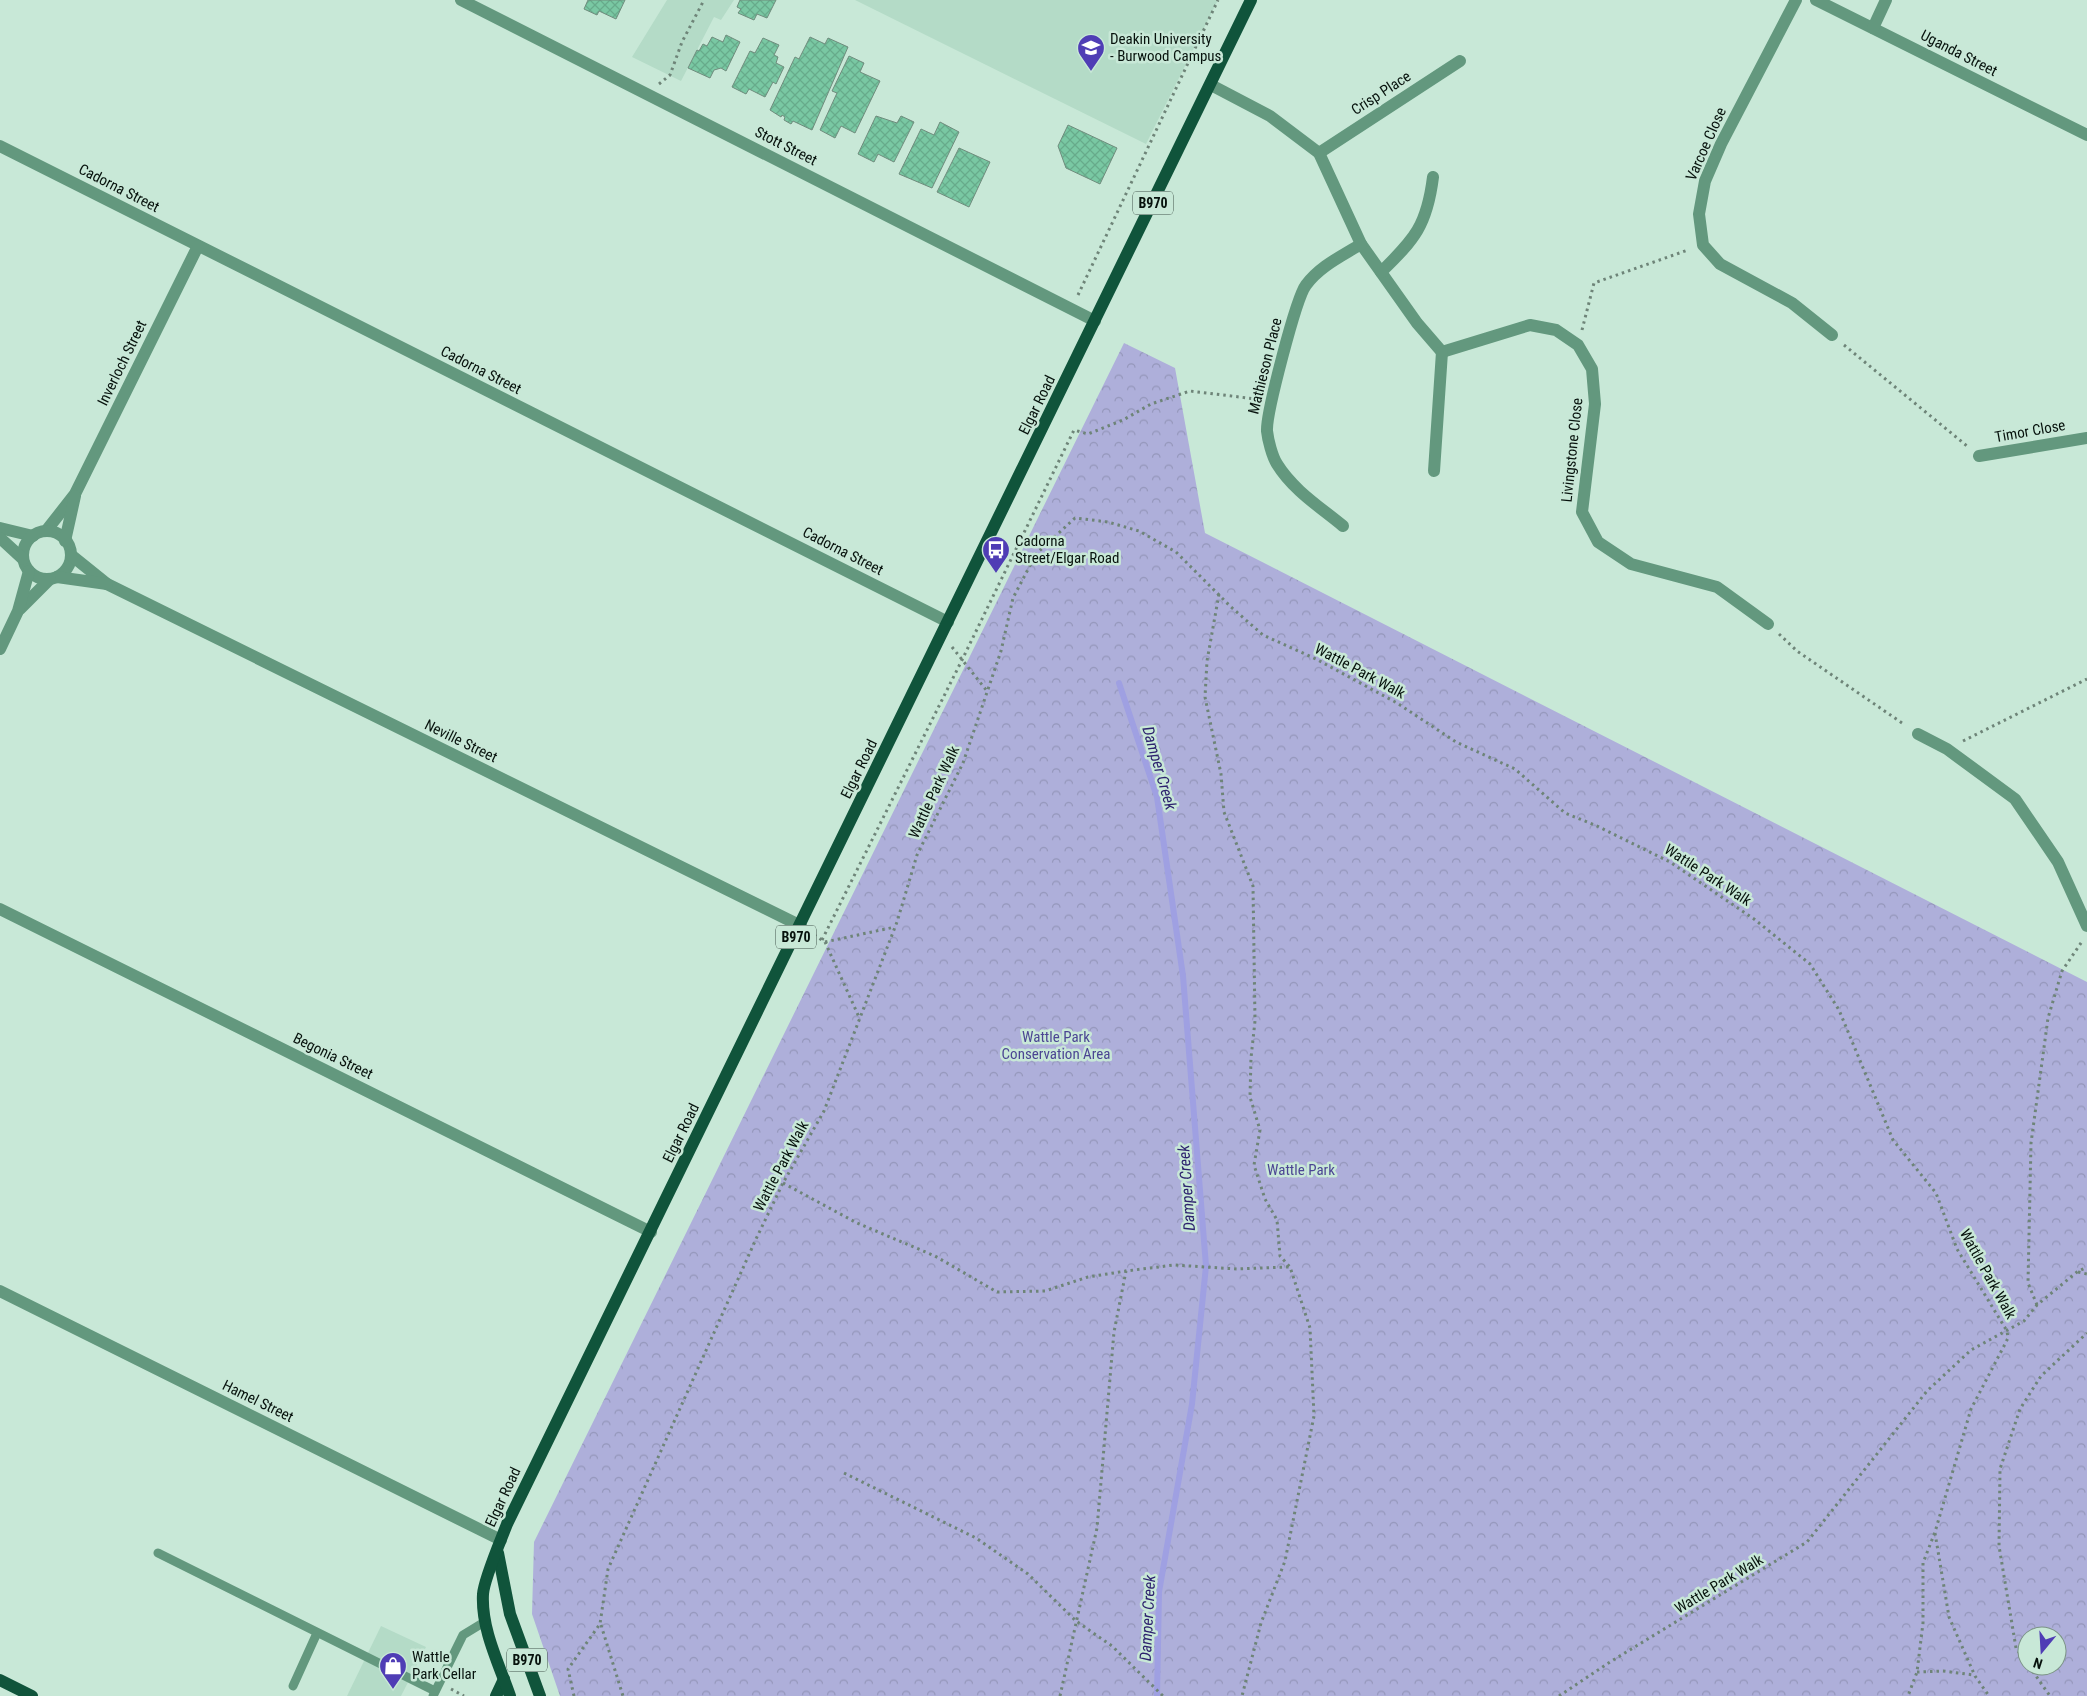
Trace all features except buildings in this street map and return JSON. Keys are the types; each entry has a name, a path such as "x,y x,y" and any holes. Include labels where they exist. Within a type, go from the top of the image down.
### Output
{"main road":[{"name":"Elgar Road","path":"510,1696 486,1621 483,1592 501,1540 1251,0"},
{"name":"Elgar Road","path":"498,1553 510,1614 540,1696"},
{"path":"496,1696 504,1679"},
{"path":"0,1680 32,1696"}],"street":[{"name":"Stott Street","path":"461,0 1095,321"},
{"name":"Varcoe Close","path":"1703,245 1698,214 1705,181 1721,144 1796,0"},
{"name":"Uganda Street","path":"1816,0 2087,135"},
{"path":"1873,28 1886,0"},
{"name":"Crisp Place","path":"1319,153 1460,61"},
{"path":"1211,85 1270,116 1319,153 1361,244 1417,324 1442,352 1434,471"},
{"name":"Cadorna Street","path":"0,146 948,622"},
{"path":"1381,272 1411,244 1430,206 1433,176"},
{"name":"Mathieson Place","path":"1343,526 1299,491 1276,463 1267,431 1272,401 1297,307 1306,285 1325,266 1361,244"},
{"path":"1703,245 1720,264 1792,304 1832,335"},
{"name":"Inverloch Street","path":"46,531 75,494 198,246"},
{"name":"Livingstone Close","path":"1442,352 1530,324 1556,330 1578,346 1592,369 1595,404 1582,512 1598,542 1631,564 1717,587 1768,624"},
{"name":"Timor Close","path":"1979,456 2087,438"},
{"name":"Inverloch Street","path":"65,540 75,494"},
{"path":"0,528 33,536"},
{"path":"18,611 53,578 67,568 71,554 65,540 60,535 46,531 33,536 25,546 23,559"},
{"path":"0,538 23,559 29,571 35,576 53,578"},
{"name":"Neville Street","path":"71,554 106,584 801,926"},
{"path":"0,649 18,611 29,571"},
{"name":"Neville Street","path":"53,578 106,584"},
{"path":"1918,734 1946,749 2015,799 2058,862 2087,926"},
{"name":"Begonia Street","path":"0,909 651,1232"},
{"name":"Hamel Street","path":"0,1291 501,1540"}],"lane":[{"path":"158,1554 434,1693 463,1636 486,1621"},
{"path":"293,1686 318,1633"}],"path":[{"path":"647,93 670,75 682,42 704,0"},
{"path":"1071,309 1218,0"},
{"path":"1578,346 1594,283 1703,245"},
{"path":"1832,335 1979,456"},
{"path":"823,941 1074,430 1088,434 1123,420 1151,404 1190,391 1272,401"},
{"name":"Wattle Park Walk","path":"623,1696 600,1624 608,1569 783,1183 824,1111 895,927 917,855 963,763 1001,651 1013,598 1036,554 1075,518 1108,522 1139,531 1176,552 1263,635 1316,659 1397,703 1456,742 1515,769 1565,813 1597,826 1670,862 1754,918 1810,964 1839,1010 1893,1140 1936,1193 1957,1249 2007,1331 1971,1350 1927,1391 1807,1542 1610,1662 1560,1696"},
{"path":"1219,593 1206,661 1205,697 1221,774 1224,812 1253,886 1255,1021 1251,1058 1250,1097 1260,1130 1254,1165 1265,1198 1277,1220 1280,1256 1290,1267 1310,1328 1314,1416 1285,1561 1261,1623 1242,1696"},
{"path":"1768,624 1797,651 1918,734"},
{"path":"942,635 987,691"},
{"path":"1946,749 2087,679"},
{"path":"801,926 823,941 859,1017"},
{"path":"823,941 895,927"},
{"path":"2037,1305 2028,1283 2032,1124 2048,1018 2054,993 2062,971 2087,934"},
{"path":"783,1183 857,1223 935,1256 997,1292 1045,1291 1088,1277 1174,1264 1237,1269 1290,1267"},
{"path":"1908,1696 1917,1672 1923,1624 1923,1563 1935,1532 1971,1409 2008,1338 2007,1331 2024,1321 2037,1305 2077,1272 2087,1267"},
{"path":"1060,1696 1097,1528 1114,1332 1126,1271"},
{"path":"2077,1272 2087,1274"},
{"path":"2017,1649 1999,1546 2000,1469 2020,1410 2041,1376 2087,1333"},
{"path":"844,1473 976,1538 1028,1574 1076,1621 1112,1646 1163,1696"},
{"path":"1935,1532 1949,1617 1975,1676 1989,1696"},
{"name":"Wattle Park Walk","path":"574,1696 568,1669 600,1624"},
{"path":"1917,1672 1943,1671 1975,1676"},
{"path":"2036,1676 2050,1696"}],"shaded area":[{"path":"667,0 734,0 721,20 714,17 681,81 632,57"},
{"name":"Deakin University - Burwood Campus","path":"855,0 1218,0 1146,144"},
{"path":"381,1626 426,1647 401,1696 347,1696"}],"green space":[{"name":"Wattle Park","path":"1124,343 1175,368 1205,533 2087,982 2087,1696 560,1696 532,1614 534,1542"}],"waterway":[{"name":"Damper Creek","path":"1119,683 1157,797 1183,976 1206,1266 1192,1404 1159,1592 1157,1696"}],"place":[{"name":"Deakin University - Burwood Campus","path":"1091,72"},
{"name":"Cadorna Street/Elgar Road","path":"996,574"},
{"name":"Wattle Park Cellar","path":"393,1690"}],"park label":[{"name":"Wattle Park Conservation Area","path":"1056,1046"}]}
